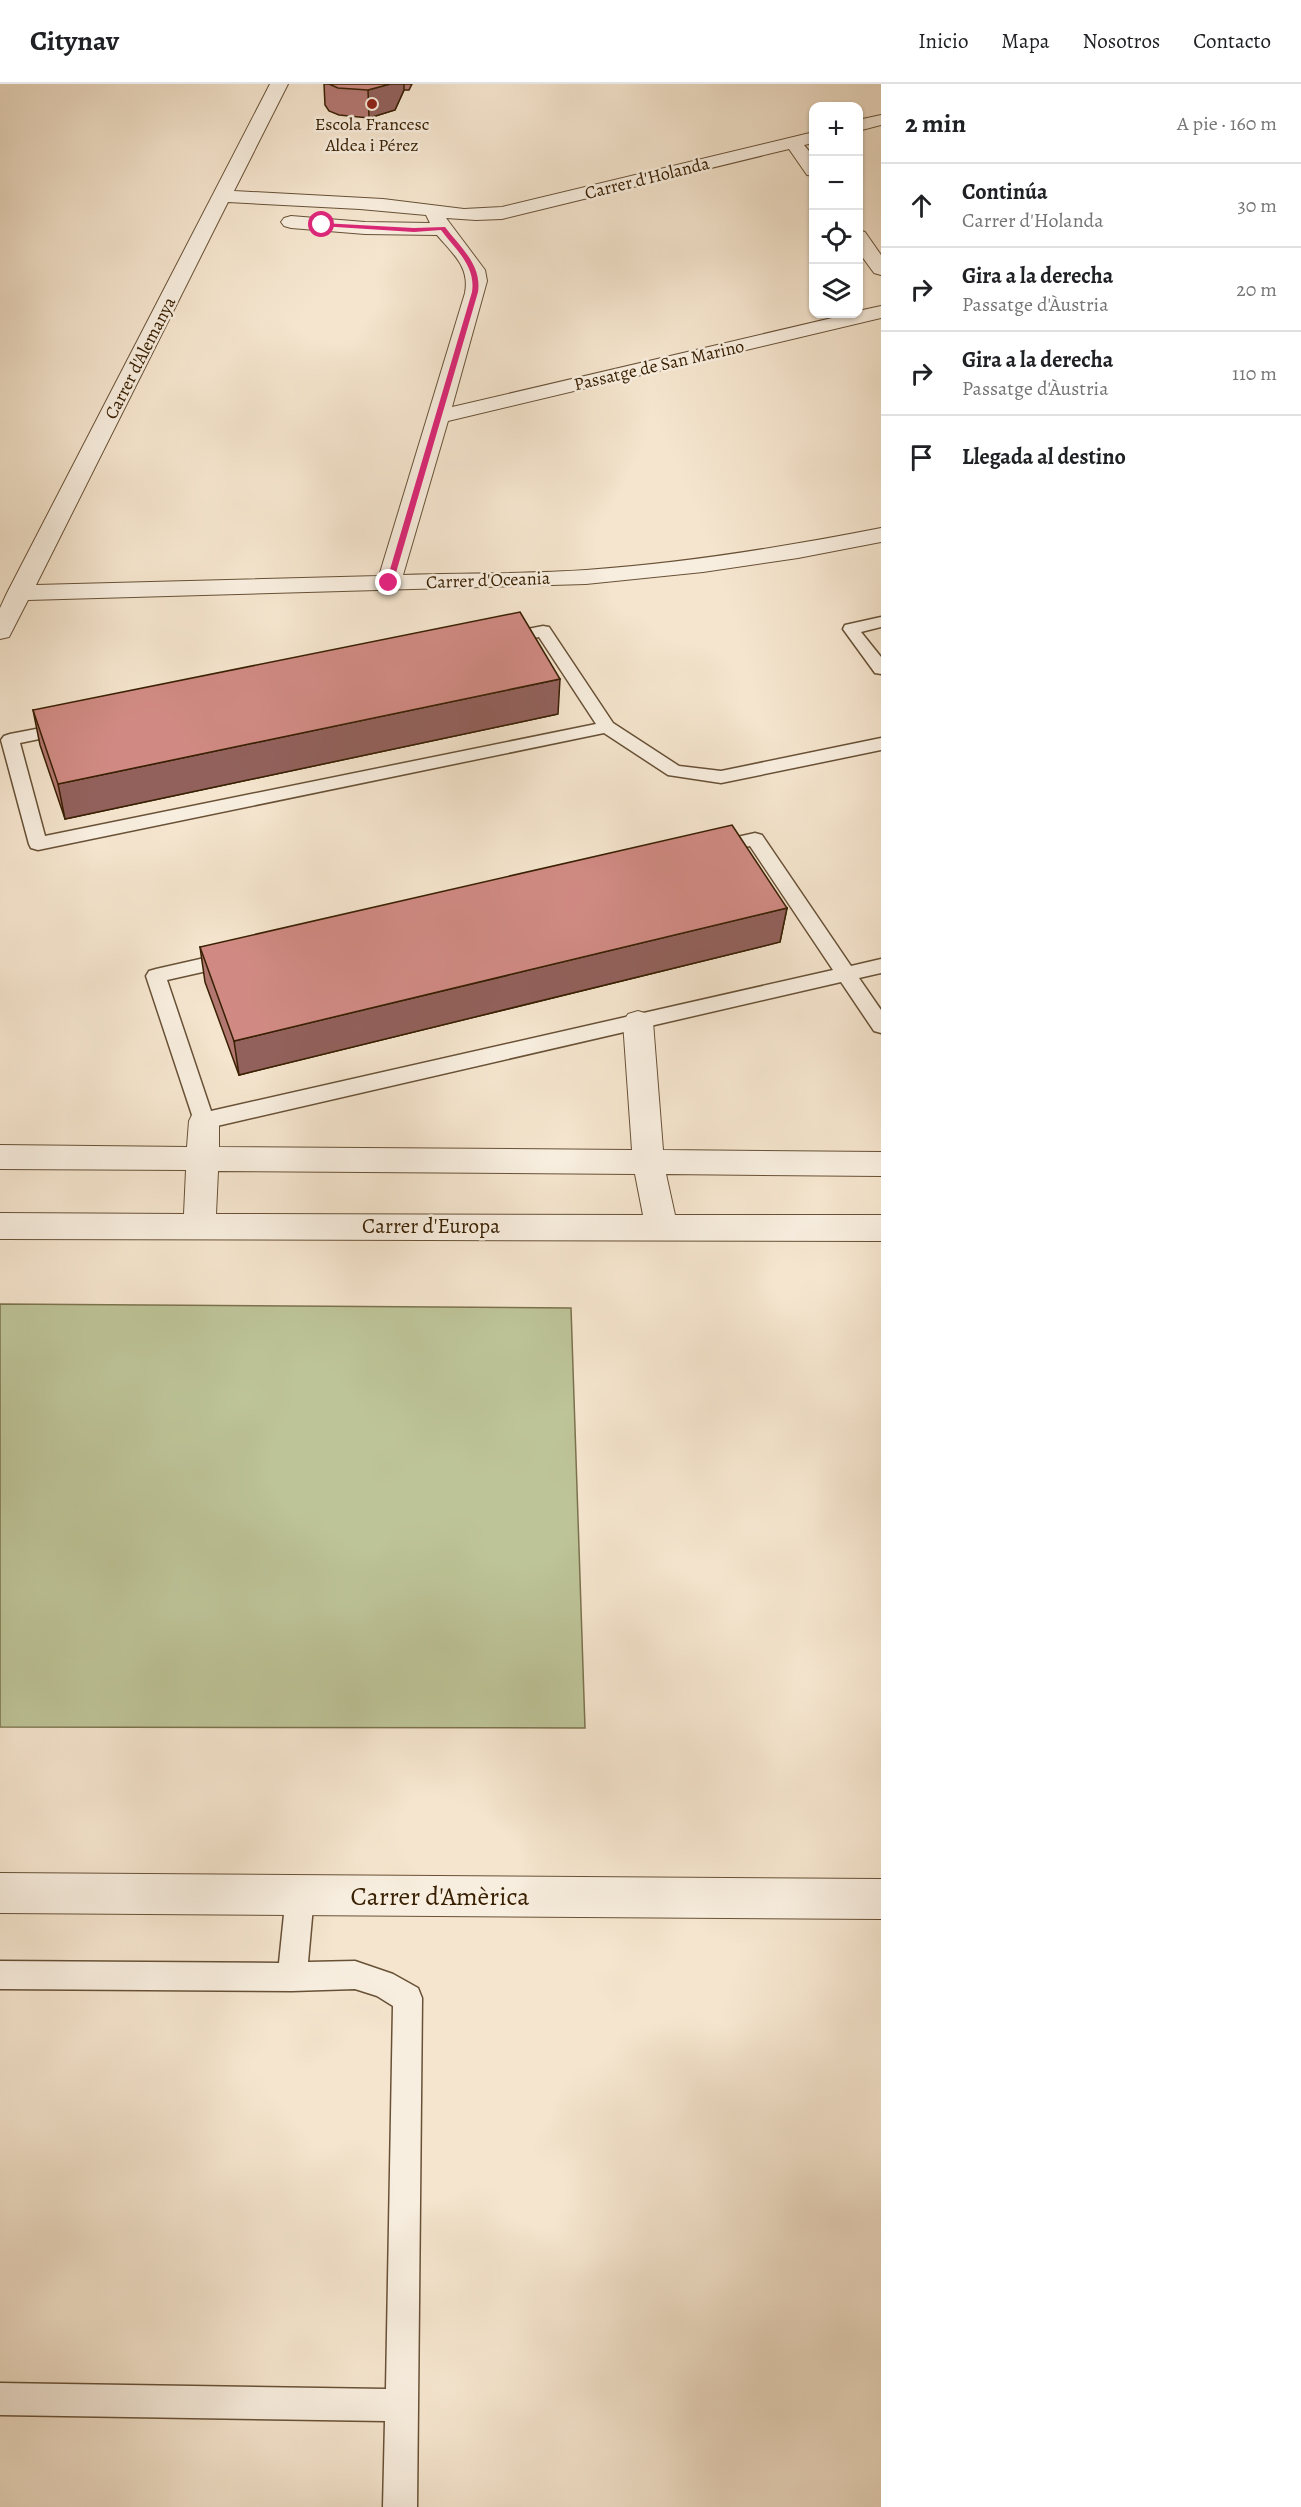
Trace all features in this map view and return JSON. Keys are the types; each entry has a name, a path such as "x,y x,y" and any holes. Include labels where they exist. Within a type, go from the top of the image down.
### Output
{"street":[{"name":"Carrer d'Alemanya","path":"0,632 279,84"},
{"path":"863,125 881,120"},
{"name":"Carrer d'Holanda","path":"222,196 406,207 453,227 480,216 809,138"},
{"path":"794,142 809,165"},
{"path":"212,217 235,218"},
{"name":"Carrer d'Holanda","path":"268,221 375,229 438,219"},
{"path":"389,583 477,280 475,270 438,219"},
{"path":"863,243 881,269"},
{"name":"Passatge de San Marino","path":"438,417 881,312"},
{"name":"Carrer d'Oceania","path":"19,593 586,577 692,567 798,551 881,535"},
{"path":"638,1022 648,1163 661,1227"},
{"path":"200,1226 204,1121"},
{"path":"0,1157 881,1164"},
{"name":"Carrer d'Europa","path":"0,1226 881,1228"},
{"name":"Carrer d'Amèrica","path":"0,1893 881,1899"}],"lane":[{"path":"881,622 851,629 881,669"},
{"path":"485,643 543,631 606,727 674,771 721,777 881,744"},
{"path":"80,726 10,740 38,844 606,727"},
{"path":"697,852 755,838 881,1026"},
{"path":"248,954 156,976 204,1121 881,966"},
{"path":"292,1977 300,1895"},
{"path":"0,1975 292,1977 355,1975 383,1984 408,1998 400,2507"},
{"path":"0,2399 402,2405"}],"green space":[{"path":"0,1304 571,1308 585,1728 0,1727"}],"building":[{"path":"329,84 390,84 368,90 338,88"},
{"path":"520,612 560,679 58,784 33,710"},
{"path":"732,825 787,908 234,1041 200,947"}],"place":[{"name":"Escola Francesc Aldea i Pérez","path":"372,104"}],"route":[{"path":"322,225 414,230 442,228 475,270 477,280 389,583"}]}
